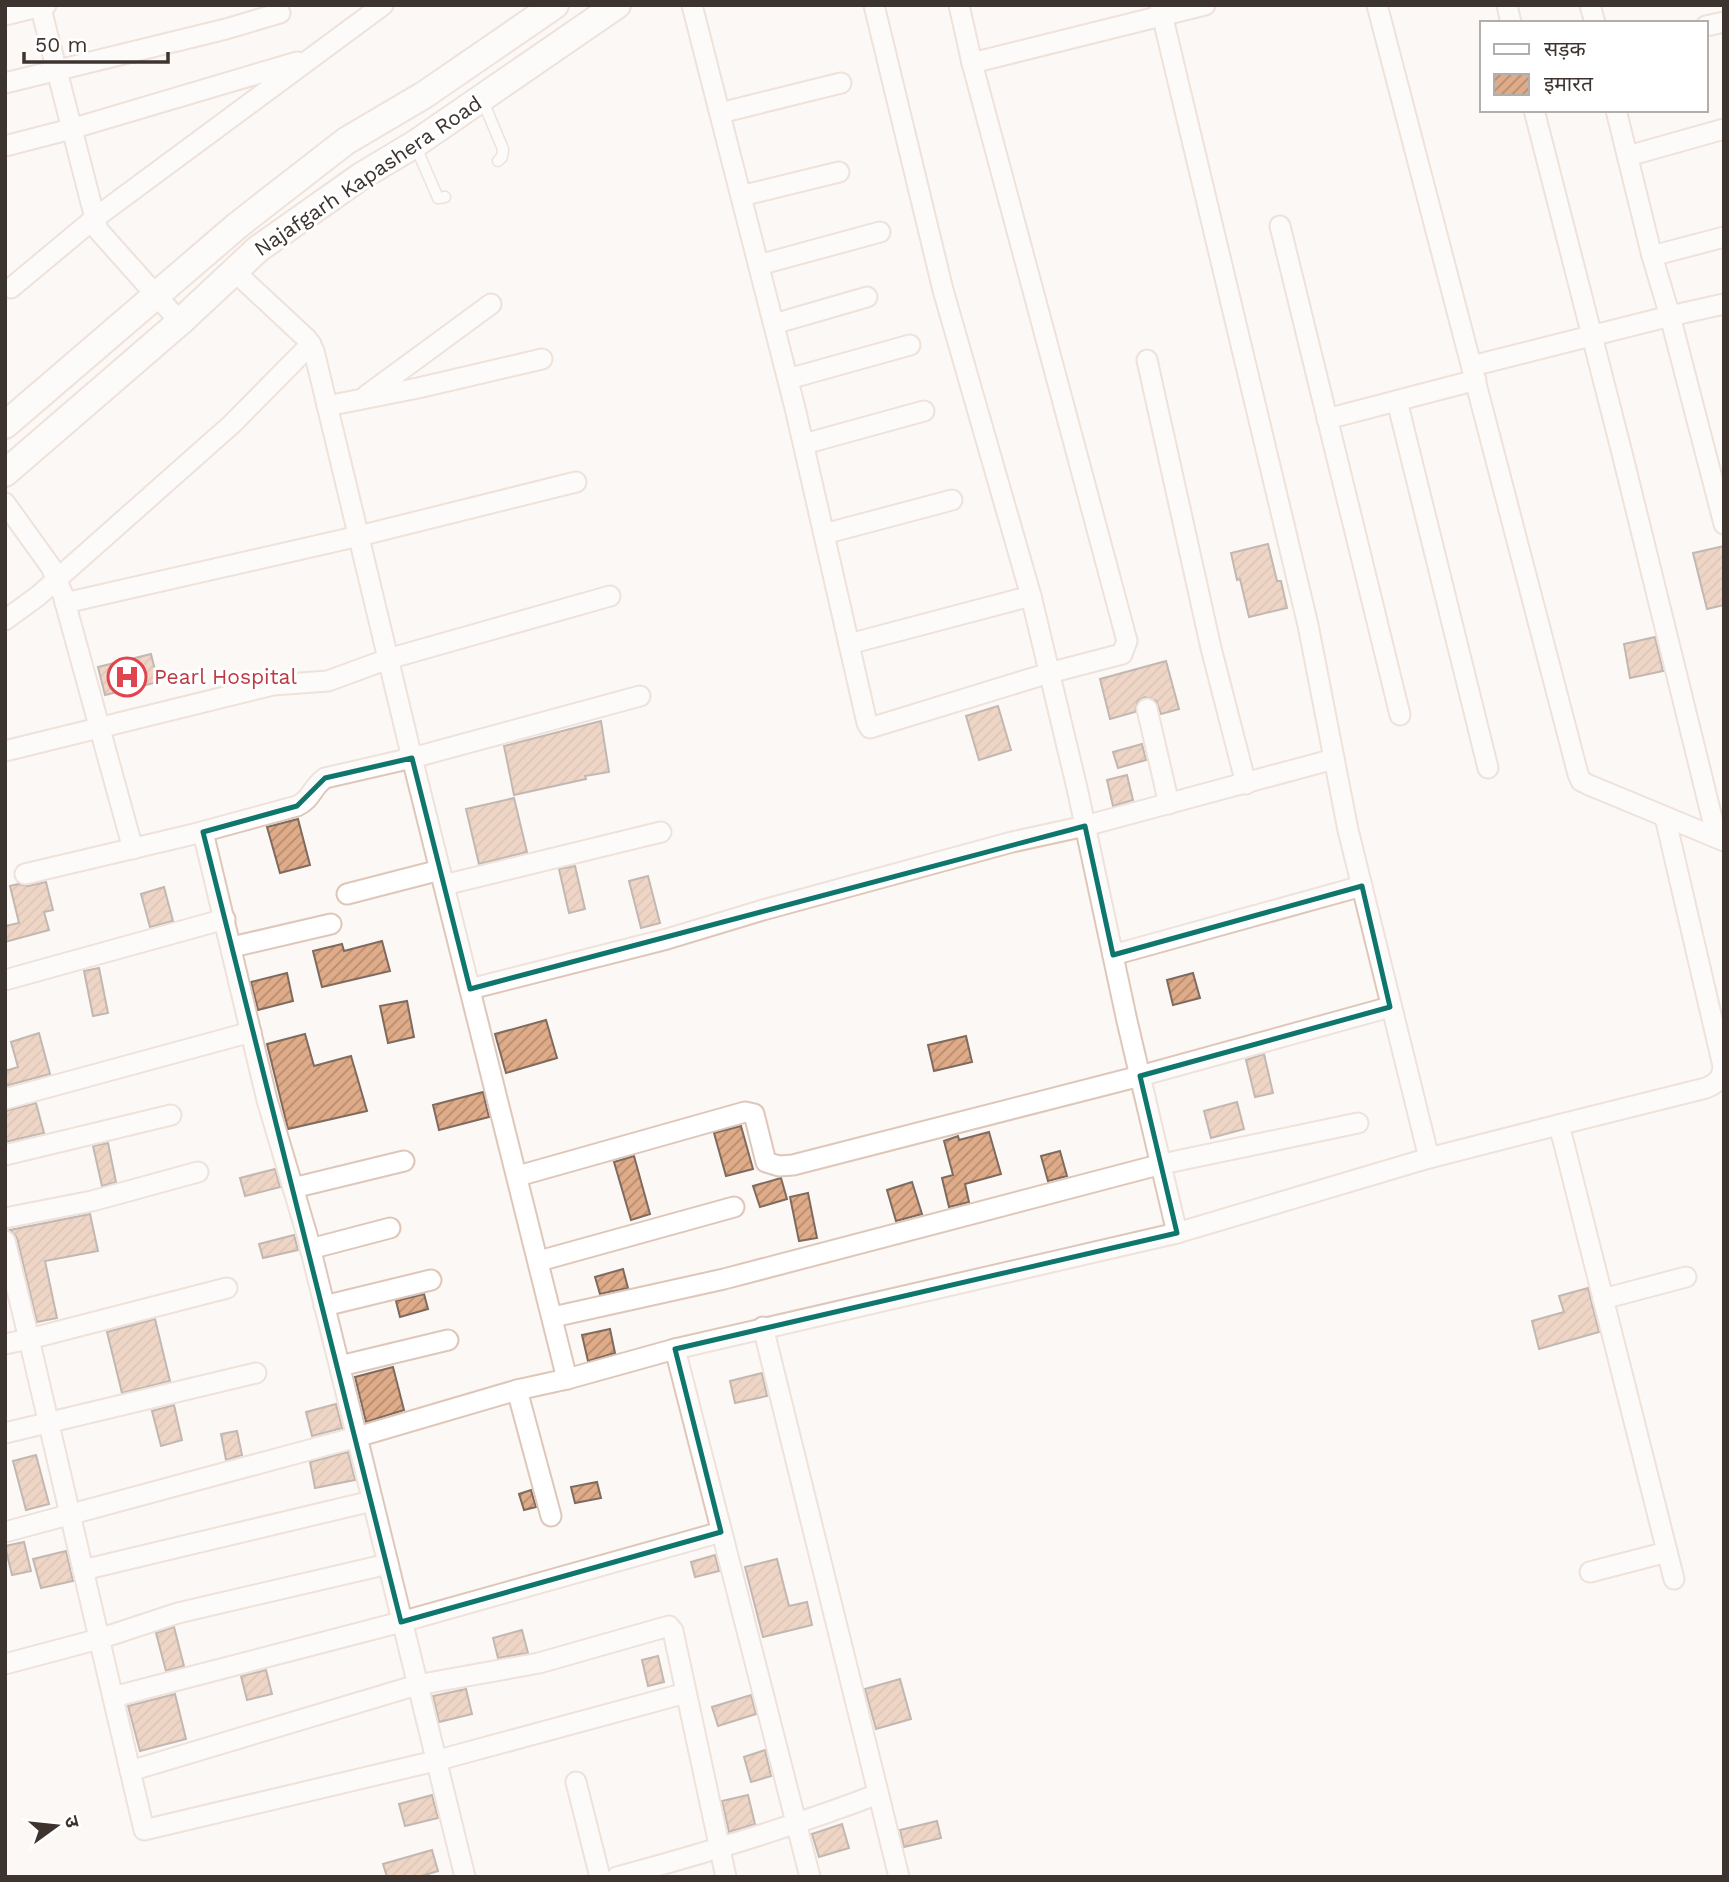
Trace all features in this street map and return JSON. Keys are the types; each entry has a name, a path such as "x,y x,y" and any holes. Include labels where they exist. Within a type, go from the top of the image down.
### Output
{"main road":[{"name":"Najafgarh Kapashera Road","path":"5,425 237,225 346,141 424,96 555,5"},
{"name":"Najafgarh Kapashera Road","path":"5,473 180,321 258,249 359,177 415,144 617,5"},
{"path":"237,225 258,249"}],"street":[{"path":"350,5 356,25"},
{"path":"11,288 95,218 383,5"},
{"path":"692,5 788,379 870,728 1049,673 1122,654 1127,641 972,63 959,5"},
{"path":"874,5 943,290 1031,596 1177,1233"},
{"path":"972,63 1161,11 1205,5"},
{"path":"1377,5 1578,774 1581,781 1589,785 1720,839"},
{"path":"5,15 42,6 56,72 98,230 180,321"},
{"path":"1161,11 1308,625 1348,830 1429,1158"},
{"path":"5,83 226,29 280,13"},
{"path":"5,146 311,58"},
{"path":"720,113 841,83"},
{"path":"1535,112 1720,839"},
{"path":"1617,112 1724,524"},
{"path":"1628,156 1724,129"},
{"path":"741,196 839,172"},
{"path":"1280,226 1400,715"},
{"path":"759,264 880,232"},
{"path":"1652,256 1724,237"},
{"path":"234,271 311,344 412,758 554,1317 567,1379"},
{"path":"774,324 867,298"},
{"path":"362,399 491,304"},
{"path":"1327,419 1397,401 1474,373 1592,336 1724,304"},
{"path":"5,620 57,579 232,424 311,344"},
{"path":"788,379 910,345"},
{"path":"327,405 542,359"},
{"path":"1147,360 1211,648 1246,784"},
{"path":"1397,401 1488,768"},
{"path":"804,444 924,411"},
{"path":"65,603 359,536 576,481"},
{"path":"824,534 952,500"},
{"path":"5,503 57,579 133,849"},
{"path":"5,751 273,685 328,681 388,659 610,596"},
{"path":"849,643 1031,596"},
{"path":"25,874 203,832 297,806 307,801 316,785 325,778 412,758 640,696"},
{"path":"1147,709 1169,804"},
{"path":"470,989 667,939 1012,842 1085,826 1334,759"},
{"path":"5,1532 357,1437 517,1390 763,1327 1177,1233 1429,1158 1717,1084 1723,1066 1665,817"},
{"path":"203,832 267,1100 340,1366 465,1877"},
{"path":"347,894 442,878 661,832"},
{"path":"1113,955 1362,886"},
{"path":"5,980 225,919"},
{"path":"232,947 331,924"},
{"path":"518,1176 745,1112 754,1114 766,1162 772,1166 793,1165 1140,1076 1390,1007"},
{"path":"5,1099 251,1032"},
{"path":"5,1155 171,1115"},
{"path":"554,1317 724,1279 1162,1164 1358,1123"},
{"path":"1558,1125 1674,1579"},
{"path":"293,1188 404,1161"},
{"path":"5,1218 92,1201 198,1172"},
{"path":"539,1261 734,1207"},
{"path":"310,1249 390,1228"},
{"path":"5,1241 144,1830 435,1761 686,1693"},
{"path":"1603,1299 1686,1277"},
{"path":"324,1306 431,1280"},
{"path":"5,1345 227,1288"},
{"path":"763,1327 898,1877"},
{"path":"340,1366 448,1340"},
{"path":"675,1349 810,1877"},
{"path":"5,1433 256,1373"},
{"path":"517,1390 551,1516"},
{"path":"83,1570 372,1501"},
{"path":"113,1697 401,1622 722,1532"},
{"path":"1590,1572 1667,1552"},
{"path":"5,1664 100,1639 178,1613 388,1564"},
{"path":"130,1771 417,1685 539,1663 669,1626 672,1627 726,1877"},
{"path":"576,1782 600,1877"},
{"path":"617,1877 719,1850 878,1794"}],"lane":[{"path":"482,98 503,149 502,157 498,161"},
{"path":"415,144 433,191 438,198 445,197"}],"highlighted area":[{"path":"412,758 470,989 1085,826 1113,955 1362,886 1390,1007 1140,1076 1177,1233 675,1349 721,1532 401,1622 203,832 297,806 325,778"}],"building":[{"path":"1268,544 1287,608 1249,617 1231,553"},
{"path":"1724,546 1724,605 1707,609 1693,553"},
{"path":"1655,637 1663,671 1630,678 1624,644"},
{"path":"151,654 158,682 105,695 98,667"},
{"path":"1166,661 1179,709 1161,714 1156,701 1145,697 1138,701 1135,712 1110,719 1100,679"},
{"path":"998,706 1011,750 979,760 966,716"},
{"path":"601,721 609,772 514,795 504,746"},
{"path":"1142,744 1146,760 1118,768 1113,752"},
{"path":"1127,775 1133,800 1113,806 1107,780"},
{"path":"514,798 527,852 479,864 466,809"},
{"path":"298,819 310,865 280,873 267,827"},
{"path":"575,866 585,909 569,913 559,869"},
{"path":"648,876 660,923 641,928 629,881"},
{"path":"46,882 53,910 44,912 49,930 5,942 5,926 19,923 10,886"},
{"path":"164,887 173,921 150,927 141,894"},
{"path":"382,941 390,971 322,987 313,951 342,944 344,951"},
{"path":"99,968 108,1013 93,1016 84,971"},
{"path":"287,973 293,1001 258,1010 251,982"},
{"path":"1193,973 1200,998 1173,1005 1167,980"},
{"path":"407,1001 414,1037 388,1043 380,1006"},
{"path":"546,1020 557,1058 506,1073 495,1034"},
{"path":"39,1033 50,1074 5,1086 5,1071 18,1067 11,1042"},
{"path":"305,1034 314,1066 351,1056 367,1111 288,1129 267,1044"},
{"path":"966,1036 972,1062 934,1071 928,1045"},
{"path":"1264,1054 1273,1093 1255,1097 1246,1060"},
{"path":"483,1092 489,1117 439,1130 433,1105"},
{"path":"1237,1102 1244,1129 1211,1138 1204,1111"},
{"path":"36,1103 44,1133 5,1142 5,1111"},
{"path":"741,1126 753,1169 726,1176 714,1133"},
{"path":"989,1132 1001,1174 965,1184 969,1202 949,1207 942,1178 953,1175 944,1141 958,1136 959,1140"},
{"path":"108,1143 116,1182 102,1186 93,1146"},
{"path":"1060,1151 1067,1176 1048,1181 1041,1156"},
{"path":"634,1156 650,1214 631,1220 614,1162"},
{"path":"275,1169 280,1187 245,1196 240,1178"},
{"path":"781,1178 787,1199 760,1207 753,1186"},
{"path":"912,1182 922,1214 896,1221 887,1190"},
{"path":"808,1193 817,1238 799,1241 790,1197"},
{"path":"90,1214 98,1251 45,1261 57,1318 37,1322 17,1238 10,1230"},
{"path":"294,1235 298,1250 263,1258 259,1244"},
{"path":"623,1269 628,1288 600,1294 595,1277"},
{"path":"1588,1288 1599,1332 1539,1349 1532,1321 1564,1312 1559,1296"},
{"path":"424,1294 428,1309 400,1317 396,1301"},
{"path":"155,1319 170,1381 122,1393 107,1332"},
{"path":"610,1329 615,1353 588,1361 582,1335"},
{"path":"393,1367 404,1410 366,1422 355,1377"},
{"path":"762,1373 767,1396 735,1403 730,1381"},
{"path":"336,1404 342,1428 312,1436 306,1412"},
{"path":"174,1405 182,1440 161,1446 152,1411"},
{"path":"237,1431 242,1455 226,1460 221,1434"},
{"path":"348,1452 355,1480 315,1488 310,1462"},
{"path":"36,1455 49,1504 26,1510 13,1461"},
{"path":"597,1482 601,1498 575,1503 571,1487"},
{"path":"531,1490 536,1507 524,1510 519,1494"},
{"path":"24,1542 31,1571 12,1575 5,1546"},
{"path":"66,1551 73,1581 41,1588 33,1559"},
{"path":"715,1555 719,1571 695,1577 691,1562"},
{"path":"777,1559 789,1606 807,1602 812,1625 763,1637 745,1567"},
{"path":"174,1627 184,1666 166,1671 156,1633"},
{"path":"522,1630 528,1653 498,1658 493,1638"},
{"path":"658,1656 664,1682 648,1686 642,1660"},
{"path":"266,1670 272,1694 247,1700 241,1676"},
{"path":"900,1679 911,1719 876,1729 865,1689"},
{"path":"466,1689 472,1714 439,1722 433,1696"},
{"path":"175,1694 186,1739 140,1751 128,1706"},
{"path":"751,1695 756,1714 718,1726 712,1707"},
{"path":"765,1750 771,1776 751,1782 744,1757"},
{"path":"432,1795 438,1818 405,1826 399,1804"},
{"path":"748,1795 755,1824 729,1832 722,1801"},
{"path":"937,1821 941,1838 904,1847 900,1830"},
{"path":"842,1824 849,1848 819,1857 812,1834"},
{"path":"432,1850 438,1871 418,1877 387,1877 383,1864"}],"place":[{"name":"Pearl Hospital","path":"127,677"}]}
